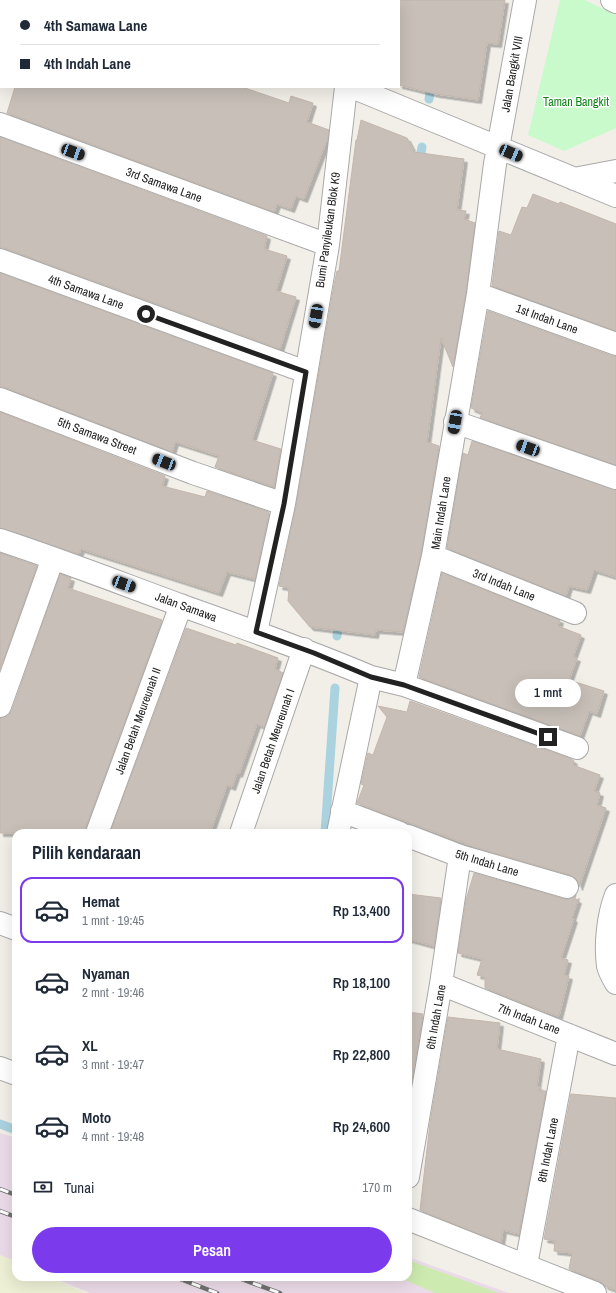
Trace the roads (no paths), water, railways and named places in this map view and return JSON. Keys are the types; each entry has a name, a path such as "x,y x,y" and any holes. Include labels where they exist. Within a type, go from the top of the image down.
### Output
{"street":[{"name":"Jalan Bangkit VIII","path":"499,147 525,0"},
{"path":"612,0 616,2"},
{"name":"Bumi Panyileukan Blok K9","path":"256,632 284,504 328,245 346,88"},
{"path":"354,88 616,196"},
{"name":"3rd Samawa Lane","path":"0,124 328,245"},
{"name":"Main Indah Lane","path":"404,685 433,556 478,294 494,172 499,147"},
{"path":"574,179 616,170"},
{"name":"4th Samawa Lane","path":"0,260 306,372"},
{"name":"1st Indah Lane","path":"478,294 616,344"},
{"name":"5th Samawa Street","path":"0,399 193,473 284,504"},
{"path":"455,422 616,478"},
{"name":"Jalan Samawa","path":"0,540 53,558 180,607 314,653 371,677"},
{"name":"3rd Indah Lane","path":"433,556 575,613"},
{"path":"0,706 53,558"},
{"name":"Jalan Betah Meureunah II","path":"98,829 180,607"},
{"name":"Jalan Betah Meureunah I","path":"243,829 314,653"},
{"path":"339,829 371,677 404,685 577,748"},
{"path":"342,811 389,829"},
{"name":"5th Indah Lane","path":"412,838 460,856 567,886"},
{"name":"6th Indah Lane","path":"412,1153 441,984 460,856"},
{"path":"616,895 612,905 608,932 608,967 616,983"},
{"path":"0,923 12,928"},
{"name":"7th Indah Lane","path":"441,984 616,1054"},
{"name":"8th Indah Lane","path":"526,1265 569,1035"},
{"path":"0,1068 12,1072"},
{"path":"412,1221 595,1293"}],"waterway":[{"path":"429,99 432,80"},
{"path":"419,164 422,147"},
{"path":"337,636 339,620"},
{"path":"325,829 335,688"},
{"path":"0,1124 12,1128"}],"railway":[{"path":"0,1189 12,1194"},
{"path":"0,1211 12,1216"},
{"path":"186,1281 217,1293"},
{"path":"247,1281 280,1293"}],"park label":[{"name":"Taman Bangkit","path":"576,102"}]}
